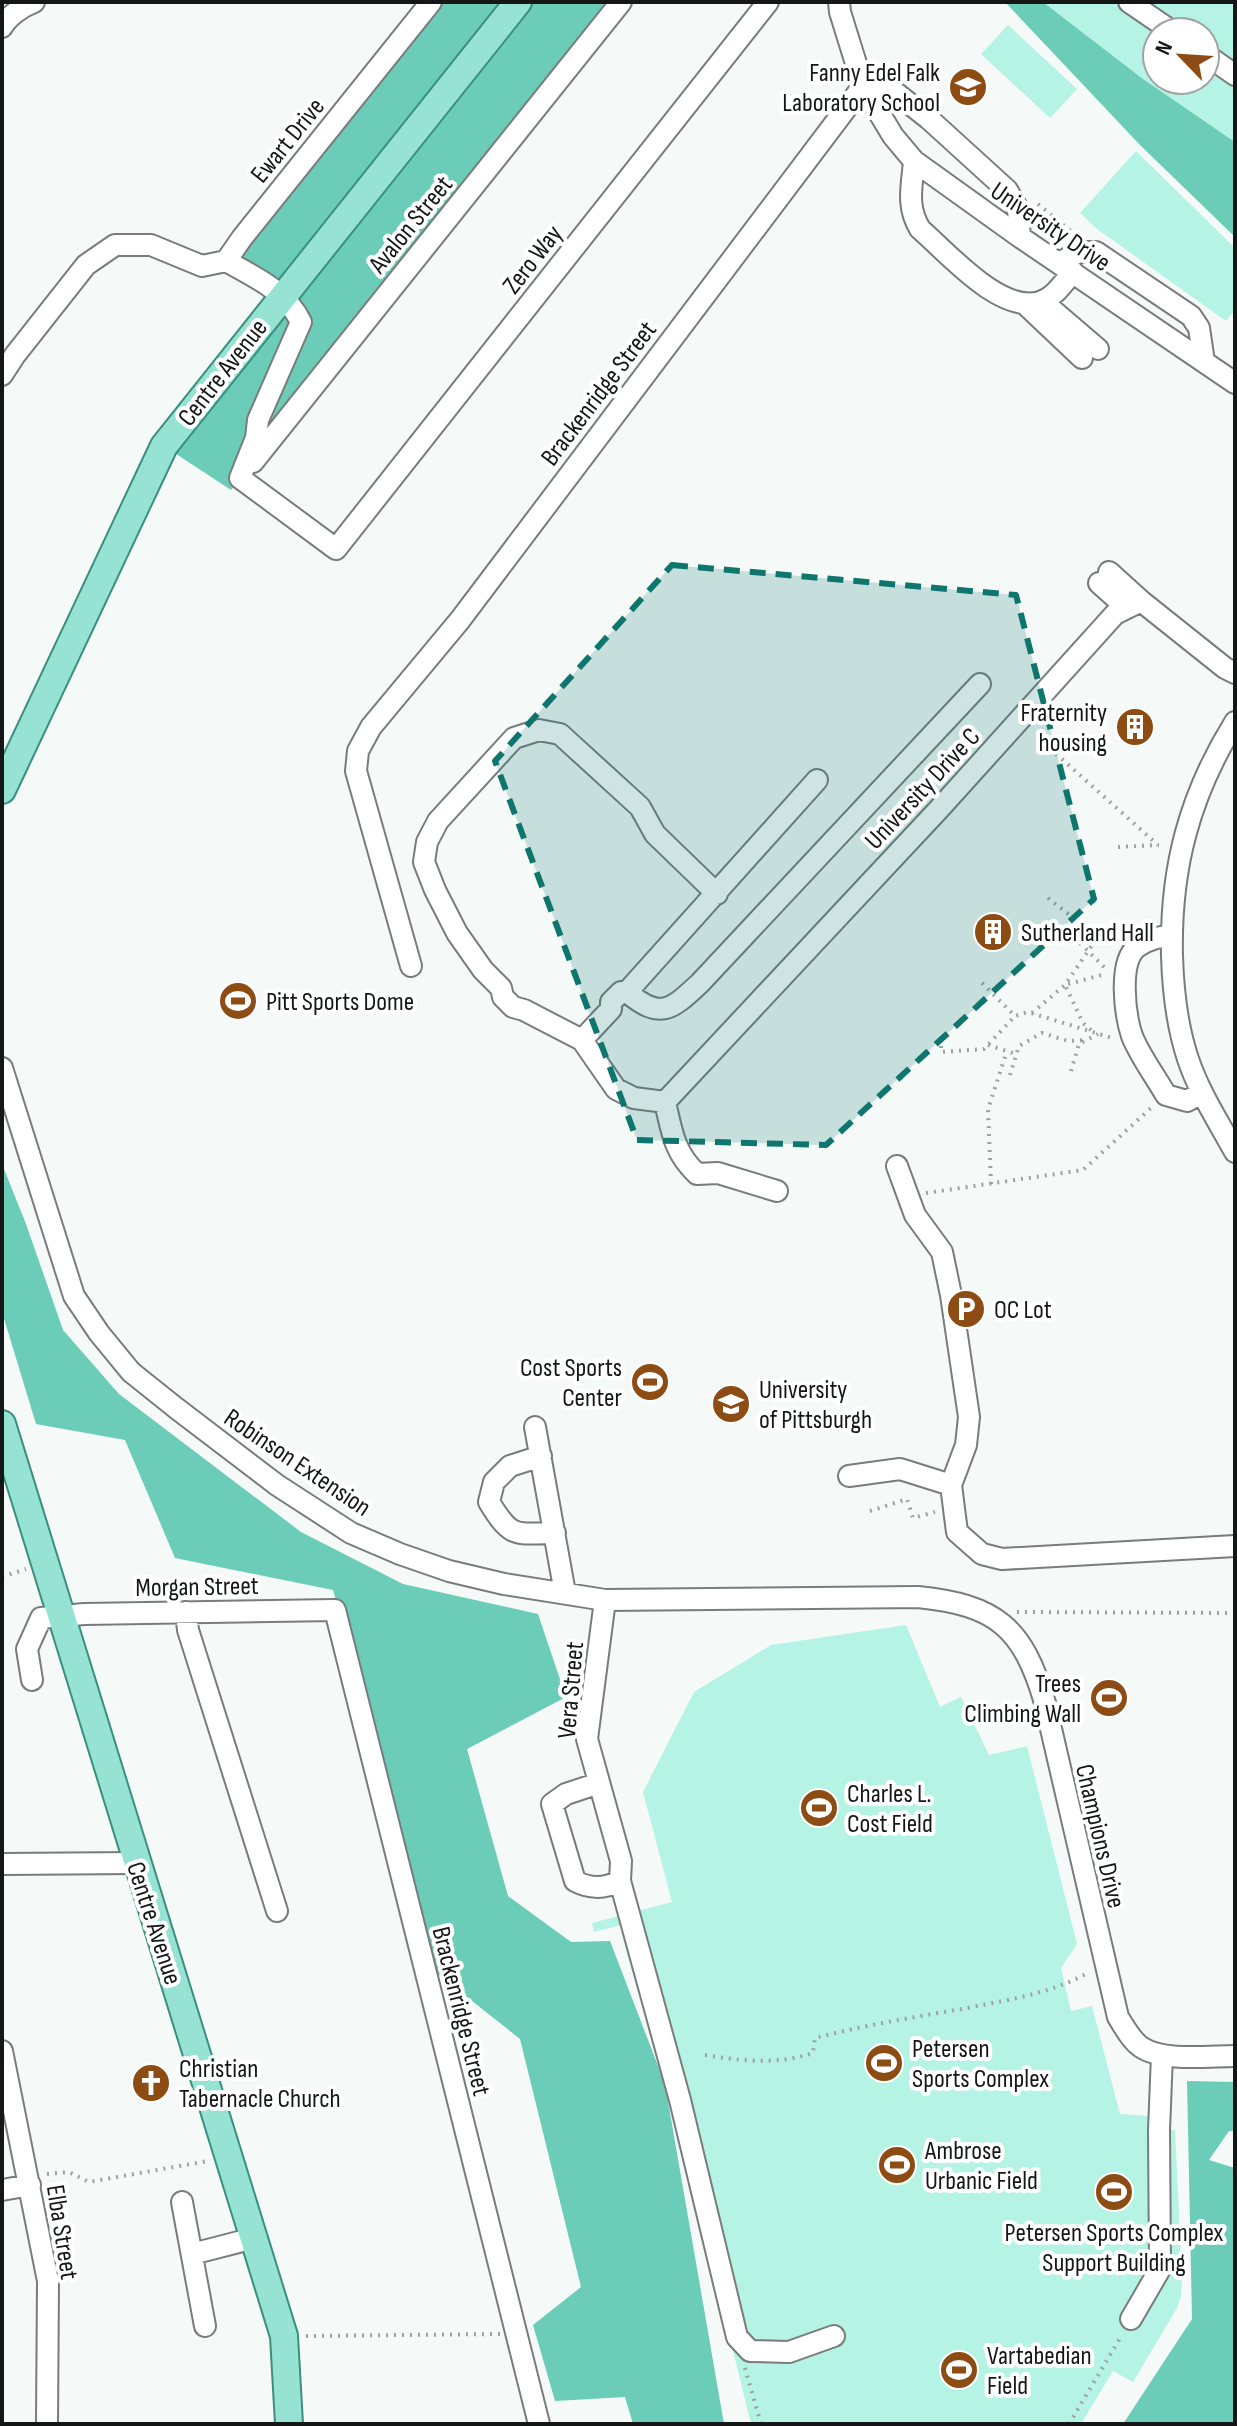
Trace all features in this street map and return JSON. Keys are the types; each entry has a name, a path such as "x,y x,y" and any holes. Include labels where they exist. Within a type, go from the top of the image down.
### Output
{"main road":[{"name":"Centre Avenue","path":"2,790 164,446 518,2"},
{"name":"Centre Avenue","path":"2,1424 284,2336 289,2424"}],"street":[{"path":"2,27 34,2"},
{"name":"Ewart Drive","path":"226,261 431,2"},
{"name":"Avalon Street","path":"240,478 621,2"},
{"name":"Zero Way","path":"240,478 336,549 768,2"},
{"path":"1129,2 1150,16"},
{"name":"University Drive","path":"838,5 863,86 893,136 914,161 1235,383"},
{"path":"863,86 883,87 896,93 1007,190 1018,209 1020,237"},
{"name":"Brackenridge Street","path":"411,966 356,771 358,751 371,727 460,620 863,86"},
{"path":"914,161 910,201 912,216 920,229 991,291 1034,303 1090,354"},
{"path":"2,375 86,265 115,245 151,245 202,266 226,261 282,296 301,322 258,420 256,438 240,478"},
{"path":"1034,303 1056,292 1066,268 1079,252 1096,252 1191,316 1199,328 1204,362"},
{"path":"1104,577 1134,604 1235,673"},
{"name":"University Drive C","path":"665,1102 940,808 1115,614 1134,604"},
{"path":"627,992 641,1004 659,1011 675,1006 980,684"},
{"path":"1235,722 1207,773 1190,816 1174,888 1172,935 1176,1002 1188,1058 1201,1093 1235,1152"},
{"path":"717,894 655,834 640,807 560,734 539,730 514,738 438,821 427,842 424,862 457,933 483,970 501,988 520,999 524,1010 582,1040 616,1089 634,1098 665,1102 676,1148 697,1174 718,1173 777,1191"},
{"path":"627,992 817,780"},
{"path":"1172,935 1153,938 1134,949 1125,971 1132,1036 1166,1095 1187,1101 1201,1093"},
{"path":"582,1040 611,1009 619,1011 629,999 627,992"},
{"name":"Robinson Extension","path":"2,1068 74,1296 99,1333 131,1372 277,1485 351,1533 449,1571 504,1584 605,1600 918,1597 950,1600 1015,1622"},
{"path":"897,1166 915,1215 942,1252 951,1295 969,1417 966,1445 951,1485 957,1532 982,1554 1002,1559 1235,1546"},
{"path":"535,1427 565,1593"},
{"path":"541,1456 510,1466 494,1482 489,1502 504,1526 520,1533 555,1533"},
{"path":"849,1476 900,1469 951,1485"},
{"name":"Vera Street","path":"605,1600 587,1739 621,1861 620,1881 680,2100 737,2337"},
{"name":"Brackenridge Street","path":"335,1610 539,2424"},
{"name":"Morgan Street","path":"61,1615 335,1610"},
{"path":"186,1612 188,1630 277,1911"},
{"path":"32,1680 27,1649 41,1618 61,1615"},
{"name":"Champions Drive","path":"1015,1622 1045,1703 1118,2017 1130,2036 1152,2052"},
{"path":"599,1783 566,1794 552,1804 575,1881 590,1888 620,1881"},
{"path":"2,1864 136,1863"},
{"name":"Elba Street","path":"2,2051 35,2180 48,2281 47,2424"},
{"path":"1131,2319 1160,2269 1159,2130 1152,2052 1235,2056"},
{"path":"2,2190 35,2180"},
{"path":"182,2202 205,2326"},
{"path":"192,2254 254,2238"},
{"path":"737,2337 750,2351 789,2352 834,2336"}],"path":[{"path":"1037,204 1082,240"},
{"path":"1044,743 1158,845"},
{"path":"1118,847 1166,845"},
{"path":"1048,898 1102,941"},
{"path":"1032,1013 1065,985 1095,941 1122,939"},
{"path":"1065,985 1110,973 1080,943"},
{"path":"982,983 1015,1016"},
{"path":"1065,985 1083,1023 1096,1033"},
{"path":"941,1046 941,1052 984,1049 1015,1016 1022,1013 1032,1013 1122,1041"},
{"path":"1010,1075 1019,1046 1042,1033 1068,1041 1085,1040"},
{"path":"1071,1071 1079,1044 1096,1033"},
{"path":"988,1045 1016,1054"},
{"path":"991,1184 988,1109 1007,1051"},
{"path":"925,1193 1083,1170 1156,1103"},
{"path":"870,1511 907,1499 913,1518 937,1512"},
{"path":"2,1577 26,1569"},
{"path":"1015,1622 1235,1613"},
{"path":"705,2055 748,2062 792,2060 813,2053 815,2038 866,2025 1018,1998 1065,1985 1086,1974"},
{"path":"35,2180 69,2172 89,2182 208,2161"},
{"path":"1069,2424 1131,2319"},
{"path":"306,2336 502,2334"},
{"path":"737,2337 761,2424"}],"highlighted area":[{"path":"672,565 1016,595 1094,899 826,1145 637,1140 495,761"}],"green space":[{"path":"431,2 621,2 231,490 164,446 282,296 226,261"},
{"path":"1005,2 1043,2 1141,77 1141,96 1168,96 1235,142 1235,237 1140,145"},
{"path":"1043,2 1235,2 1235,142 1168,96 1221,96 1221,16 1141,16 1141,77"},
{"path":"1008,25 1077,89 1050,118 981,54"},
{"path":"1136,151 1235,248 1235,310 1226,321 1097,229 1080,213"},
{"path":"2,1164 63,1330 119,1394 301,1532 403,1584 538,1614 566,1697 467,1749 508,1896 571,1942 610,1941 665,2084 724,2424 633,2424 625,2397 555,2401 533,2325 581,2287 520,2039 429,1967 394,1803 333,1590 175,1558 125,1440 36,1424 2,1312"},
{"name":"Petersen Sports Complex","path":"906,1625 940,1707 961,1697 989,1755 1027,1746 1077,1944 1061,1968 1071,2011 1092,2006 1120,2114 1148,2116 1149,2129 1175,2130 1181,2296 1133,2382 1113,2371 1081,2424 751,2424 649,2009 627,1954 621,1925 594,1932 592,1923 672,1902 643,1792 694,1692 771,1645"},
{"path":"1187,2081 1235,2082 1235,2131 1229,2131 1209,2160 1235,2168 1235,2423 1123,2424 1192,2319"}],"place":[{"name":"Fanny Edel Falk Laboratory School","path":"968,87"},
{"name":"Fraternity housing","path":"1135,727"},
{"name":"Sutherland Hall","path":"993,932"},
{"name":"Pitt Sports Dome","path":"238,1001"},
{"name":"OC Lot","path":"966,1309"},
{"name":"Cost Sports Center","path":"650,1382"},
{"name":"University of Pittsburgh","path":"731,1404"},
{"name":"Trees Climbing Wall","path":"1109,1698"},
{"name":"Charles L. Cost Field","path":"819,1808"},
{"name":"Petersen Sports Complex","path":"884,2063"},
{"name":"Christian Tabernacle Church","path":"151,2083"},
{"name":"Ambrose Urbanic Field","path":"897,2165"},
{"name":"Petersen Sports Complex Support Building","path":"1114,2192"},
{"name":"Vartabedian Field","path":"959,2370"}]}
